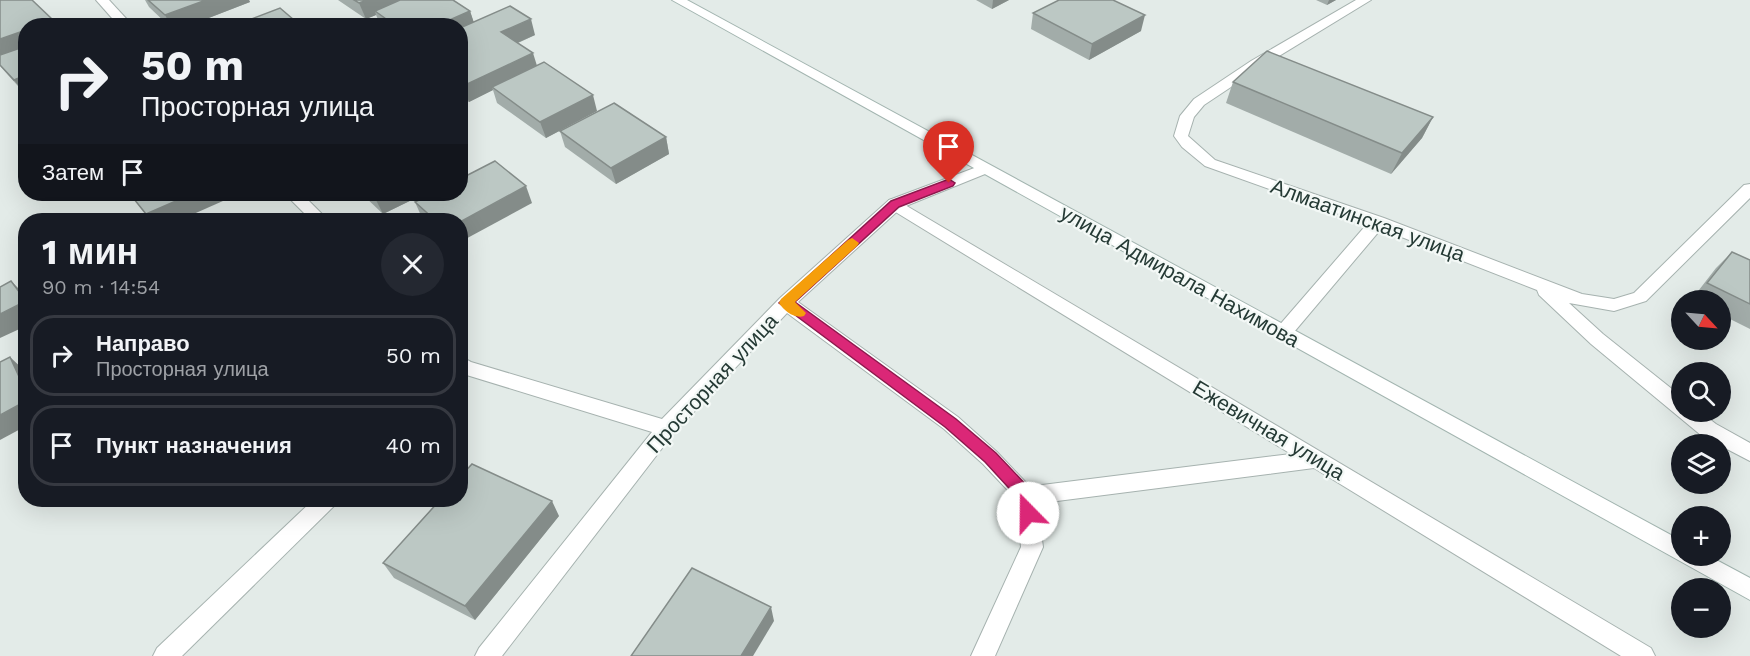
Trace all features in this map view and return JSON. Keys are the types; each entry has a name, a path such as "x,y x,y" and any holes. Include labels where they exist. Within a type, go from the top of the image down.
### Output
{"street":[{"path":"102,0 119,18"},
{"name":"улица Адмирала Нахимова","path":"678,0 1671,546"},
{"name":"Алмаатинская улица","path":"1365,0 1256,64 1199,102 1187,116 1181,136 1194,152 1210,163 1378,222 1580,300 1614,305 1640,297 1750,189"},
{"name":"Просторная улица","path":"487,656 666,428 786,303 895,204 985,169"},
{"path":"300,201 313,213"},
{"name":"Ежевичная улица","path":"895,204 1643,656"},
{"path":"1283,333 1378,222"},
{"path":"1540,285 1597,339 1671,399"},
{"path":"786,303 951,423 990,458 1026,496 1032,547 983,656"},
{"path":"468,369 666,428"},
{"path":"1699,422 1750,453"},
{"path":"1026,496 1317,459"},
{"path":"165,656 320,507"},
{"path":"1707,566 1750,590"}],"building":[{"path":"0,0 32,0 51,18 18,18 18,33 0,39"},
{"path":"148,0 206,0 165,15"},
{"path":"400,0 453,0 470,11 454,18 385,18 375,11"},
{"path":"1059,0 1113,0 1145,15 1092,44 1033,13"},
{"path":"510,6 531,19 501,32 533,53 468,84 468,24"},
{"path":"280,8 292,18 254,18"},
{"path":"18,49 18,78 14,80 0,65 0,55"},
{"path":"1267,51 1433,117 1402,153 1233,82"},
{"path":"544,62 593,95 540,122 492,87"},
{"path":"614,103 666,137 611,168 560,131"},
{"path":"495,161 526,186 468,218 468,213 427,213 415,202 468,201 468,175"},
{"path":"136,201 176,201 148,213 145,213"},
{"path":"1732,252 1750,260 1750,304 1731,295 1731,290 1721,290 1707,283"},
{"path":"11,281 18,290 18,305 0,314 0,287"},
{"path":"10,357 18,374 18,405 0,415 0,362"},
{"path":"472,464 552,501 465,606 383,563 434,507 468,507 468,468"},
{"path":"692,568 771,607 741,656 631,656"}],"slow traffic":[{"path":"800,313 786,303 852,243"}],"route":[{"path":"949,183 895,204 786,303 951,423 990,458 1026,496 1028,513"}]}
